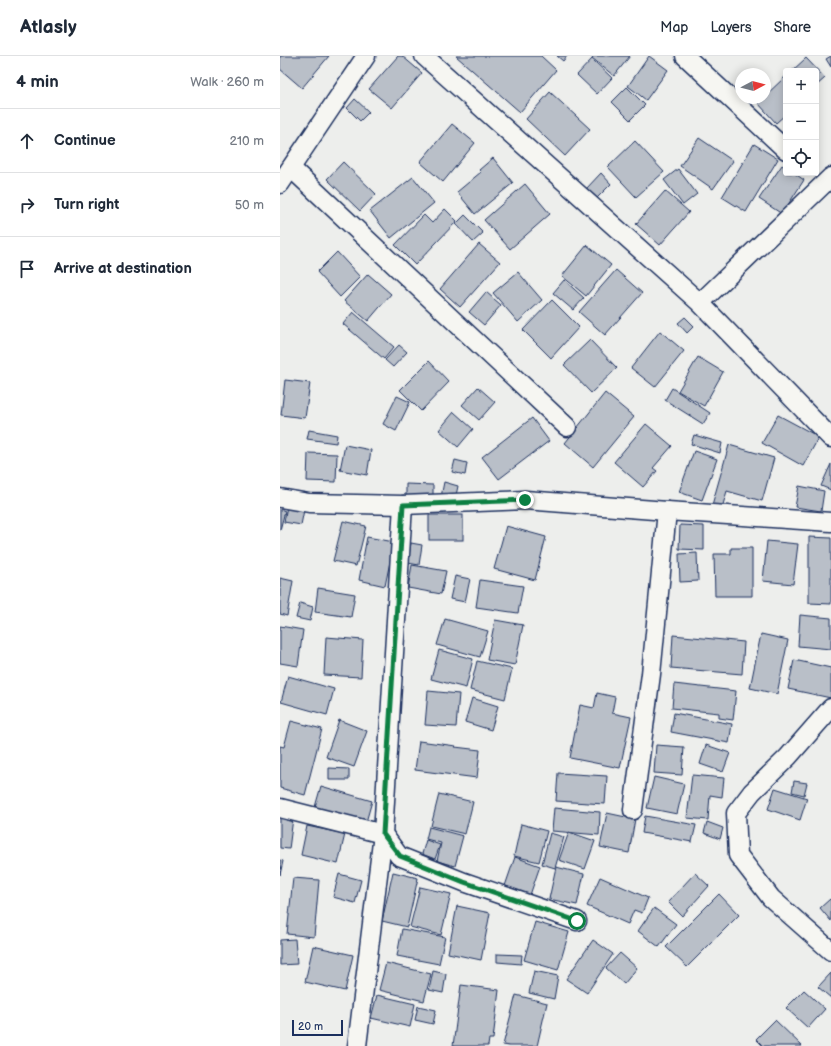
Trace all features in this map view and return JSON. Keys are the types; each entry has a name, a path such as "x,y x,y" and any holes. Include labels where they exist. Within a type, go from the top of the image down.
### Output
{"street":[{"path":"280,184 366,56"},
{"path":"424,56 700,303 831,438"},
{"path":"685,56 783,147"},
{"path":"290,168 567,427"},
{"path":"700,303 822,178"},
{"path":"280,498 309,503 403,505 525,500 831,522"},
{"path":"357,1046 383,834 403,505"},
{"path":"633,810 651,674 667,511"},
{"path":"831,708 788,757 752,792 736,813 738,855 771,898 831,951"},
{"path":"280,808 383,834 400,856 464,882 577,921"}],"building":[{"path":"280,56 329,56 302,88 280,69"},
{"path":"398,56 402,56 422,73 392,108 369,89"},
{"path":"456,56 541,56 556,70 520,112"},
{"path":"557,56 567,56 563,61"},
{"path":"593,56 630,56 614,76 592,58"},
{"path":"649,56 668,70 646,100 628,86"},
{"path":"831,56 831,67 826,59"},
{"path":"806,58 816,68 795,68"},
{"path":"592,59 612,78 597,94 577,75"},
{"path":"819,72 825,78 819,83"},
{"path":"783,79 783,117 776,123 759,104 771,104 771,90"},
{"path":"627,87 645,105 630,120 612,102"},
{"path":"550,92 590,129 565,156 526,119"},
{"path":"355,99 369,112 360,121 347,108"},
{"path":"452,124 475,143 443,182 420,162"},
{"path":"699,138 733,161 713,189 680,166"},
{"path":"635,141 664,172 636,197 608,167"},
{"path":"754,144 778,159 746,212 722,197"},
{"path":"493,158 513,183 475,214 457,192 481,172 479,170"},
{"path":"343,162 376,194 360,211 327,179"},
{"path":"782,165 783,176 798,176 804,180 782,214 759,199"},
{"path":"678,169 697,194 683,205 664,180"},
{"path":"601,173 611,184 596,199 586,189"},
{"path":"413,177 434,203 391,238 370,211"},
{"path":"525,184 550,214 510,249 484,220"},
{"path":"665,191 689,212 660,245 636,224"},
{"path":"445,209 457,221 415,265 395,245 424,215 432,223"},
{"path":"465,215 483,233 473,242 456,224"},
{"path":"479,244 500,262 460,307 440,289"},
{"path":"587,245 611,265 586,296 562,276"},
{"path":"337,252 360,277 340,297 317,272"},
{"path":"616,270 642,293 605,335 579,312"},
{"path":"518,272 542,300 518,322 493,293"},
{"path":"368,274 391,294 368,321 344,301"},
{"path":"564,280 584,298 573,310 553,293"},
{"path":"486,292 501,305 484,325 469,312"},
{"path":"552,300 579,327 551,358 523,330"},
{"path":"353,312 394,347 384,359 343,324"},
{"path":"685,317 694,326 687,333 678,323"},
{"path":"660,331 684,351 655,387 631,368"},
{"path":"590,340 617,368 591,393 564,365"},
{"path":"399,345 407,352 393,367 385,360"},
{"path":"698,357 723,372 704,406 678,391"},
{"path":"429,361 449,382 421,411 400,390"},
{"path":"285,380 310,383 305,418 281,415"},
{"path":"478,387 495,402 479,420 462,405"},
{"path":"672,388 710,413 703,424 665,400"},
{"path":"605,393 634,417 593,467 565,443"},
{"path":"397,396 410,402 396,431 383,424"},
{"path":"454,412 473,429 458,447 439,430"},
{"path":"778,415 819,437 803,466 762,443"},
{"path":"532,418 549,441 499,479 482,457"},
{"path":"646,424 672,446 653,468 657,471 643,487 614,462"},
{"path":"309,430 337,435 336,443 307,439"},
{"path":"694,435 722,443 720,453 691,444"},
{"path":"345,445 371,450 367,475 340,470"},
{"path":"729,445 774,458 762,501 727,491 722,508 712,505"},
{"path":"694,451 717,459 702,500 679,492"},
{"path":"308,453 337,454 336,482 307,481"},
{"path":"455,460 467,463 465,475 452,472"},
{"path":"831,464 831,490 821,486"},
{"path":"444,482 458,486 455,500 441,497"},
{"path":"406,484 433,485 433,497 406,496"},
{"path":"799,486 824,491 821,511 795,507"},
{"path":"287,506 304,510 301,525 284,522"},
{"path":"280,509 285,511 280,530"},
{"path":"429,515 463,515 463,540 429,540"},
{"path":"343,521 366,526 356,566 333,561"},
{"path":"680,525 704,526 704,550 679,549"},
{"path":"506,526 546,537 535,580 494,569"},
{"path":"367,537 394,542 385,586 359,580"},
{"path":"809,537 831,538 831,604 809,603"},
{"path":"767,541 798,544 793,584 763,581"},
{"path":"411,543 422,545 419,565 408,563"},
{"path":"731,548 752,548 752,596 715,596 714,554 731,554"},
{"path":"697,553 698,581 680,582 679,554"},
{"path":"412,565 446,571 441,594 408,588"},
{"path":"455,576 470,579 465,602 450,599"},
{"path":"280,578 293,581 287,616 280,614"},
{"path":"480,580 523,586 518,613 476,607"},
{"path":"318,588 355,594 351,617 315,612"},
{"path":"300,603 313,607 310,621 296,618"},
{"path":"800,615 831,618 831,649 798,646"},
{"path":"445,619 488,631 480,657 437,645"},
{"path":"495,620 523,625 515,665 487,660"},
{"path":"280,626 303,630 298,666 280,663"},
{"path":"761,634 788,640 777,694 750,688"},
{"path":"673,635 744,642 742,674 671,668"},
{"path":"326,637 363,640 361,677 324,675"},
{"path":"439,650 473,659 466,688 431,679"},
{"path":"794,660 831,668 831,698 788,689"},
{"path":"477,661 512,669 505,699 470,690"},
{"path":"288,676 334,689 327,715 281,702"},
{"path":"674,684 736,691 733,720 719,718 719,713 672,708"},
{"path":"428,691 459,694 456,727 425,725"},
{"path":"597,693 615,697 612,713 631,717 620,768 570,758 580,705 594,708"},
{"path":"472,698 498,706 491,730 465,722"},
{"path":"674,713 732,724 729,743 671,732"},
{"path":"339,720 367,731 354,767 326,757"},
{"path":"291,721 322,729 305,795 280,788 280,746 284,747"},
{"path":"419,741 480,750 477,778 415,770"},
{"path":"656,745 684,747 682,775 654,773"},
{"path":"706,745 730,753 723,772 700,764"},
{"path":"329,768 349,769 349,780 329,780"},
{"path":"558,773 607,776 605,804 556,801"},
{"path":"692,775 724,778 722,797 710,795 708,820 687,818"},
{"path":"654,777 684,784 677,814 647,808"},
{"path":"794,781 807,783 804,795 792,792"},
{"path":"321,786 372,801 366,822 315,807"},
{"path":"775,788 807,798 800,820 768,809"},
{"path":"439,794 473,802 465,834 431,826"},
{"path":"554,808 600,812 599,835 552,831"},
{"path":"607,813 635,819 629,853 600,847"},
{"path":"280,816 293,818 289,849 280,848"},
{"path":"645,816 696,825 692,842 642,833"},
{"path":"707,822 723,828 720,839 704,833"},
{"path":"521,824 547,831 539,862 514,856"},
{"path":"307,826 345,834 338,864 301,855"},
{"path":"429,827 463,836 455,866 437,861 441,843 426,839"},
{"path":"569,832 595,841 585,869 559,860"},
{"path":"550,833 564,837 555,868 542,864"},
{"path":"426,840 440,845 435,859 422,854"},
{"path":"515,857 540,866 530,895 505,886"},
{"path":"280,860 283,861 280,875"},
{"path":"556,867 584,874 577,905 549,899"},
{"path":"393,872 418,878 407,927 382,921"},
{"path":"695,873 709,886 682,916 668,902"},
{"path":"339,874 361,880 355,903 333,897"},
{"path":"600,877 648,898 642,913 634,910 628,924 587,906"},
{"path":"293,878 319,880 314,937 287,934"},
{"path":"420,887 451,894 441,935 410,927"},
{"path":"719,894 739,915 687,967 666,947"},
{"path":"830,899 831,900 831,921 820,908"},
{"path":"457,906 490,913 481,960 448,953"},
{"path":"654,908 676,924 659,947 638,931"},
{"path":"535,922 569,932 558,970 524,960"},
{"path":"402,929 445,937 439,964 397,956"},
{"path":"295,939 297,964 280,965 280,940"},
{"path":"593,940 613,954 587,993 566,979"},
{"path":"313,946 353,955 345,991 305,982"},
{"path":"620,953 637,968 624,984 606,968"},
{"path":"497,954 522,955 521,964 497,962"},
{"path":"386,963 431,974 424,1001 379,990"},
{"path":"433,971 446,974 443,993 429,990"},
{"path":"534,971 558,976 554,999 529,993"},
{"path":"831,973 831,998 818,987"},
{"path":"461,985 499,990 493,1039 489,1039 488,1046 453,1046"},
{"path":"804,990 825,1009 808,1028 786,1008"},
{"path":"377,995 415,1004 410,1027 371,1018"},
{"path":"516,995 547,1003 537,1046 503,1045"},
{"path":"418,1006 436,1010 433,1024 415,1020"},
{"path":"775,1020 802,1046 763,1046 756,1039"}],"route":[{"path":"525,500 403,505 383,834 400,856 464,882 577,921"}]}
